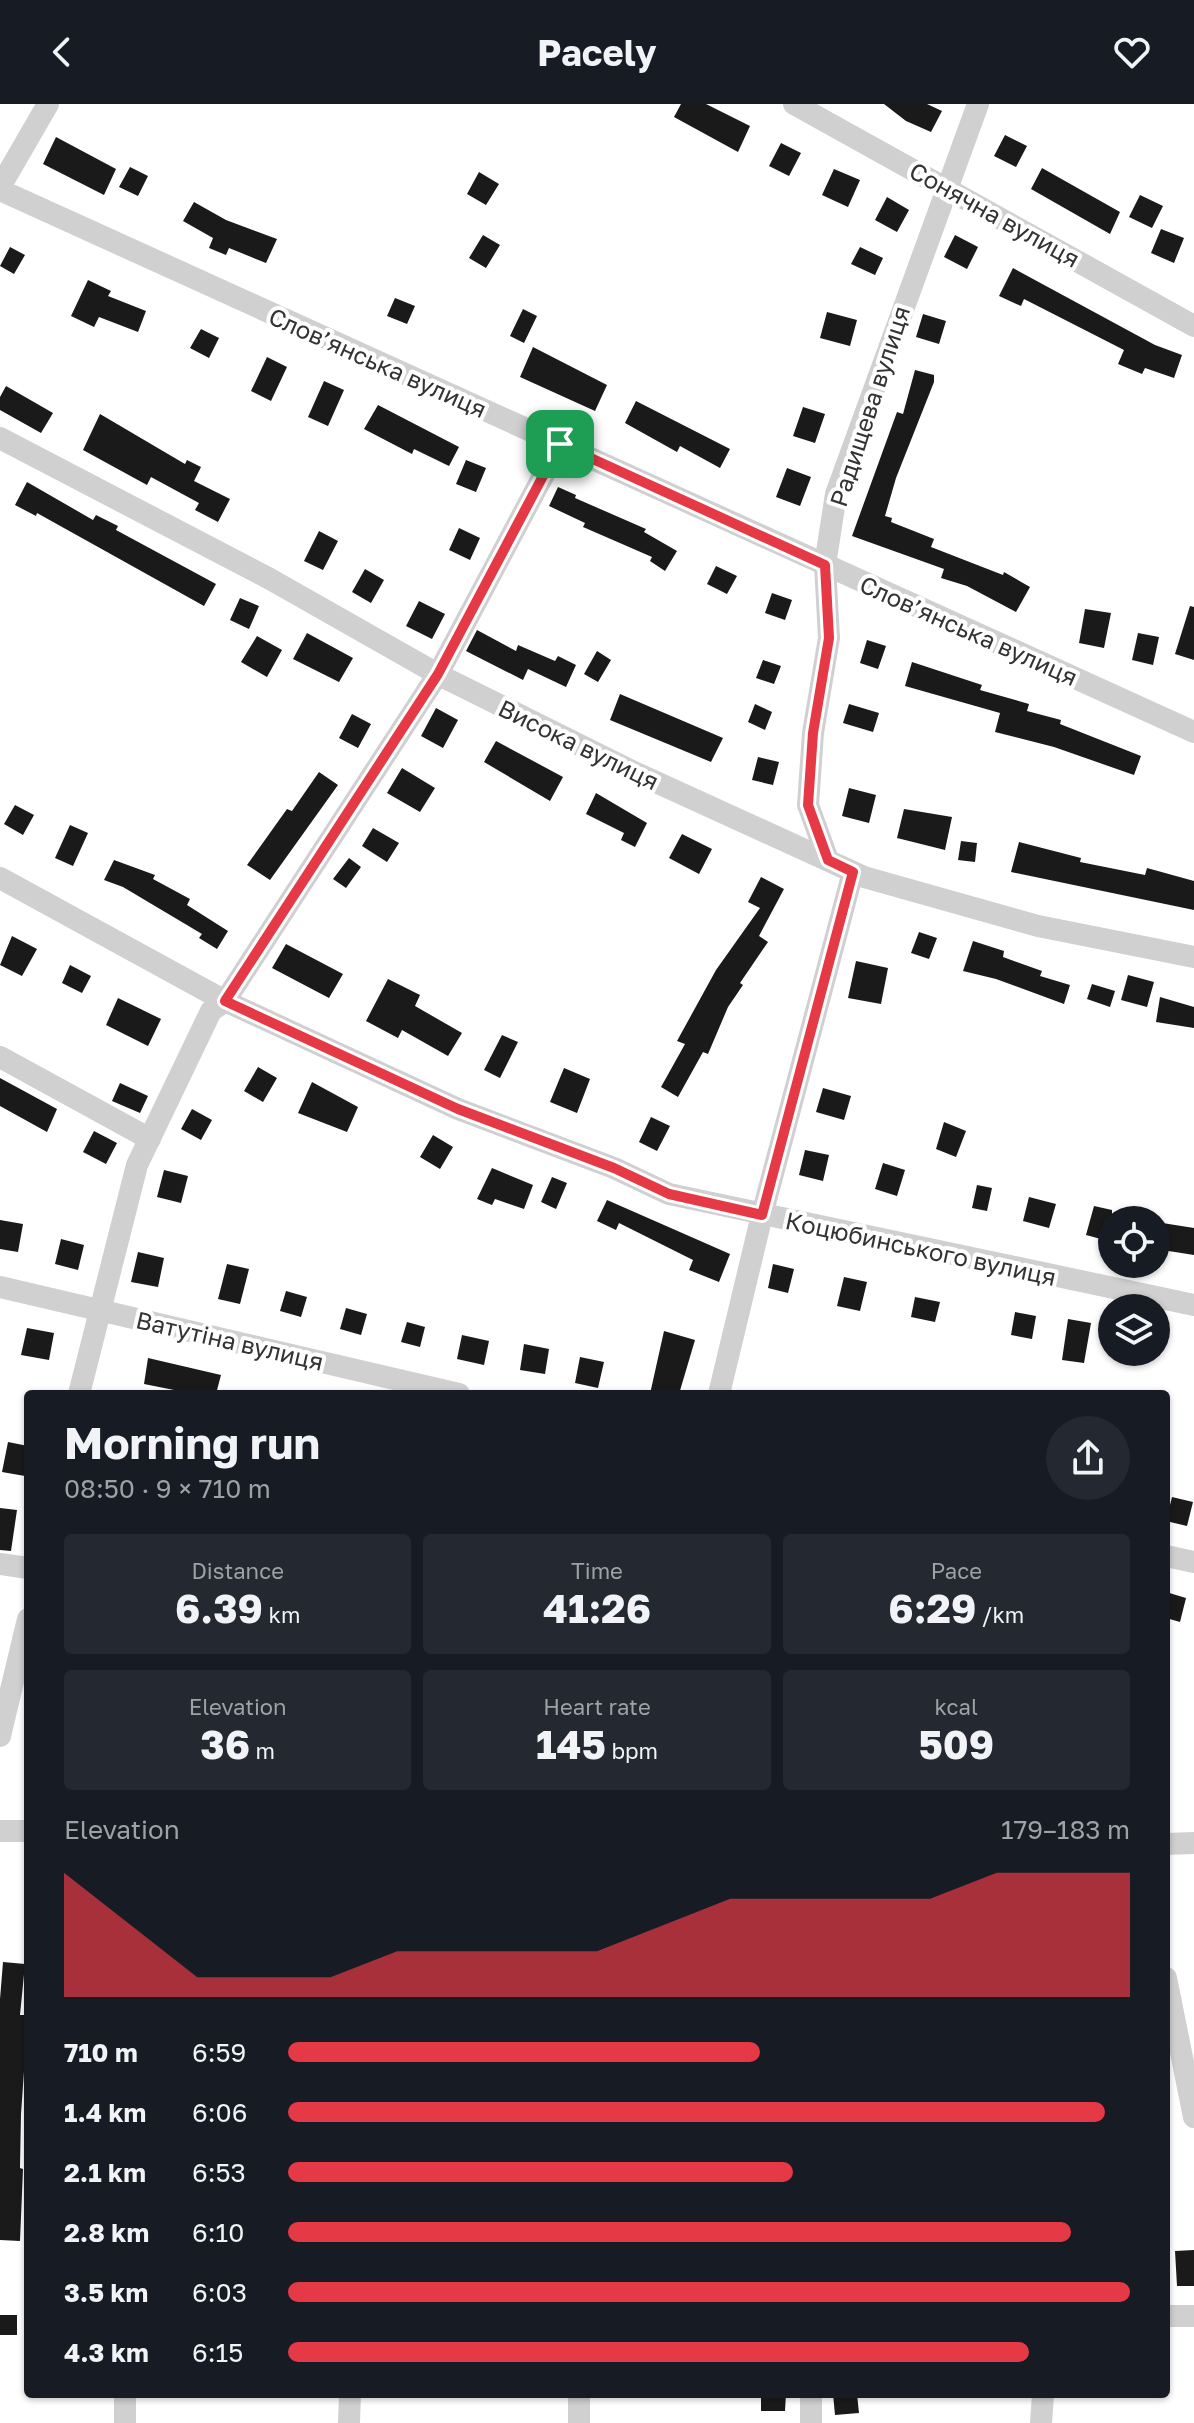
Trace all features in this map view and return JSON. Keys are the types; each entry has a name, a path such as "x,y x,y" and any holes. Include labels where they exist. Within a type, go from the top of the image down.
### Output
{"street":[{"path":"0,188 48,104"},
{"name":"Сонячна вулиця","path":"794,104 1194,326"},
{"name":"Радищева вулиця","path":"828,860 808,805 813,733 829,638 825,565 836,494 945,186 978,104"},
{"name":"Слов’янська вулиця","path":"0,188 1194,732"},
{"name":"Висока вулиця","path":"0,438 257,572 438,674 634,772 853,872 1038,926 1194,957"},
{"path":"80,1390 137,1165 211,1011 225,1001 438,674 560,444"},
{"path":"720,1390 762,1215 853,872"},
{"name":"Коцюбинського вулиця","path":"0,878 225,1001 458,1109 614,1168 669,1194 1194,1305"},
{"path":"0,1057 150,1139"},
{"name":"Ватутіна вулиця","path":"0,1287 442,1390"},
{"path":"1170,1557 1194,1562"},
{"path":"0,1564 24,1567"},
{"path":"0,1736 24,1636"},
{"path":"0,1831 24,1831"},
{"path":"1170,1844 1194,1843"},
{"path":"1170,2018 1176,2078 1194,2117"},
{"path":"1170,2316 1194,2316"},
{"path":"125,2398 125,2423"},
{"path":"349,2423 350,2398"},
{"path":"579,2398 579,2423"},
{"path":"811,2398 811,2423"},
{"path":"1041,2423 1043,2398"}],"building":[{"path":"681,104 706,104 750,126 738,152 674,117"},
{"path":"884,104 927,104 942,111 931,132 906,121"},
{"path":"1005,135 1027,146 1016,167 994,156"},
{"path":"56,137 116,169 104,195 43,164"},
{"path":"781,143 801,153 789,176 769,166"},
{"path":"130,167 148,176 138,196 119,187"},
{"path":"1042,168 1120,212 1110,234 1031,189"},
{"path":"834,169 860,180 848,207 822,195"},
{"path":"479,172 499,184 486,205 467,194"},
{"path":"1140,195 1163,206 1152,228 1129,217"},
{"path":"887,197 909,210 897,232 875,220"},
{"path":"194,202 226,220 277,239 266,263 229,248 226,255 209,248 213,238 183,221"},
{"path":"1161,229 1184,238 1174,263 1151,253"},
{"path":"483,235 500,245 486,268 469,258"},
{"path":"955,235 978,247 967,269 944,257"},
{"path":"10,247 25,255 14,274 0,266"},
{"path":"860,247 883,258 875,275 851,264"},
{"path":"1013,268 1155,345 1182,355 1174,378 1145,368 1142,374 1118,364 1124,350 1024,299 1021,306 999,296"},
{"path":"88,280 111,291 108,296 146,311 138,332 99,317 94,327 71,316"},
{"path":"395,298 415,306 407,324 387,316"},
{"path":"523,309 537,316 524,343 510,336"},
{"path":"827,312 857,320 850,346 820,338"},
{"path":"923,314 946,321 939,344 916,337"},
{"path":"201,329 219,338 209,358 190,348"},
{"path":"533,347 607,385 595,411 520,377"},
{"path":"267,357 287,367 271,401 251,391"},
{"path":"915,370 934,375 934,382 896,478 885,516 892,518 891,522 934,539 931,547 1003,575 1004,572 1030,587 1016,612 967,586 941,578 944,569 852,536 897,412 903,414"},
{"path":"324,381 344,390 328,426 308,417"},
{"path":"6,386 53,413 41,433 0,410 0,397"},
{"path":"636,401 730,449 720,468 680,446 677,452 625,423"},
{"path":"378,405 459,447 449,466 414,449 412,454 364,429"},
{"path":"803,407 825,414 815,443 793,436"},
{"path":"100,414 185,464 187,460 201,467 194,481 230,499 218,522 195,510 199,503 151,477 147,485 83,450"},
{"path":"466,460 486,468 476,492 456,484"},
{"path":"787,468 811,477 800,506 776,497"},
{"path":"27,482 93,520 96,515 118,526 116,530 216,584 204,606 37,513 36,516 15,505"},
{"path":"558,487 576,495 575,498 646,529 644,532 677,551 665,571 650,561 652,557 583,527 585,523 549,506"},
{"path":"459,528 480,538 470,560 449,550"},
{"path":"319,531 338,541 323,570 304,561"},
{"path":"716,566 737,576 727,594 707,584"},
{"path":"365,569 384,580 371,603 352,592"},
{"path":"772,593 792,600 785,620 765,613"},
{"path":"240,598 259,606 249,629 230,620"},
{"path":"419,601 445,614 432,639 406,626"},
{"path":"1190,606 1194,607 1194,660 1175,654"},
{"path":"1085,609 1111,613 1104,648 1079,643"},
{"path":"477,630 516,651 518,645 555,661 558,656 576,665 566,687 528,669 523,680 466,651"},
{"path":"307,633 353,658 339,682 293,659"},
{"path":"1138,633 1159,637 1153,665 1132,660"},
{"path":"257,636 282,650 267,677 241,662"},
{"path":"867,640 886,646 878,669 860,663"},
{"path":"597,651 611,660 598,682 584,674"},
{"path":"763,660 781,666 774,684 756,678"},
{"path":"912,662 982,685 980,690 1029,704 1027,711 1061,720 1060,724 1141,756 1134,775 1054,747 995,732 1000,713 905,686"},
{"path":"620,694 723,738 711,762 610,720"},
{"path":"755,704 772,712 765,730 748,722"},
{"path":"849,704 879,713 873,732 843,723"},
{"path":"436,708 458,720 443,748 421,736"},
{"path":"352,714 371,724 358,748 339,738"},
{"path":"496,741 563,777 550,801 484,762"},
{"path":"758,757 779,762 773,785 752,780"},
{"path":"402,768 435,788 420,812 387,793"},
{"path":"319,772 338,785 270,880 247,865 287,809 292,811"},
{"path":"849,788 876,795 869,823 842,816"},
{"path":"596,793 647,823 635,847 621,840 624,833 586,814"},
{"path":"15,805 34,815 23,835 4,824"},
{"path":"904,809 952,817 945,850 897,838"},
{"path":"70,825 88,833 73,866 55,858"},
{"path":"373,828 399,843 387,862 362,846"},
{"path":"682,834 712,849 699,874 669,858"},
{"path":"961,841 977,843 975,862 958,860"},
{"path":"1019,842 1081,858 1080,862 1145,875 1147,868 1194,881 1194,910 1011,872"},
{"path":"349,858 361,867 346,888 333,879"},
{"path":"114,860 155,875 153,879 190,899 187,905 228,931 217,949 199,938 202,934 123,887 104,880"},
{"path":"761,877 784,889 759,936 768,942 740,983 743,985 728,1007 708,1054 703,1052 678,1097 661,1087 685,1044 677,1041 716,970 760,908 748,902"},
{"path":"919,932 937,938 929,959 911,953"},
{"path":"12,936 37,949 22,976 0,965"},
{"path":"973,941 1004,951 1003,957 1042,971 1040,976 1070,985 1064,1004 996,979 963,971"},
{"path":"286,944 343,974 329,998 272,968"},
{"path":"856,961 888,968 881,1004 848,998"},
{"path":"70,965 91,976 82,993 62,983"},
{"path":"1128,975 1154,982 1147,1007 1121,1000"},
{"path":"388,979 420,995 415,1006 462,1033 448,1056 402,1030 398,1038 366,1021"},
{"path":"1092,984 1115,991 1110,1007 1087,999"},
{"path":"1160,997 1194,1007 1194,1028 1156,1022"},
{"path":"118,998 161,1019 148,1046 106,1025"},
{"path":"502,1035 518,1042 500,1078 484,1070"},
{"path":"258,1067 277,1078 263,1102 244,1091"},
{"path":"564,1068 590,1079 577,1113 550,1102"},
{"path":"0,1078 57,1109 47,1132 0,1106"},
{"path":"312,1082 358,1107 347,1132 298,1113"},
{"path":"120,1083 148,1096 140,1113 112,1101"},
{"path":"823,1088 851,1096 844,1120 816,1112"},
{"path":"192,1109 212,1120 201,1140 181,1129"},
{"path":"651,1117 670,1126 657,1151 639,1142"},
{"path":"944,1122 966,1131 956,1157 936,1149"},
{"path":"94,1131 117,1143 106,1164 83,1152"},
{"path":"433,1135 453,1147 440,1169 420,1157"},
{"path":"805,1150 829,1155 823,1181 799,1175"},
{"path":"883,1163 905,1170 897,1196 875,1189"},
{"path":"492,1168 533,1185 524,1209 495,1199 492,1205 477,1199"},
{"path":"164,1170 188,1176 181,1203 157,1197"},
{"path":"552,1177 567,1183 556,1209 541,1202"},
{"path":"977,1185 992,1188 987,1211 972,1208"},
{"path":"1029,1197 1056,1204 1049,1228 1023,1221"},
{"path":"607,1200 730,1254 719,1282 689,1270 693,1260 619,1223 616,1230 597,1221"},
{"path":"1094,1206 1098,1207 1098,1238 1086,1235"},
{"path":"0,1220 23,1224 18,1252 0,1249"},
{"path":"1170,1224 1194,1228 1194,1255 1170,1251"},
{"path":"61,1239 84,1245 78,1270 55,1264"},
{"path":"138,1252 164,1258 158,1287 131,1282"},
{"path":"227,1264 249,1269 240,1304 218,1299"},
{"path":"773,1264 794,1269 788,1293 768,1288"},
{"path":"844,1277 867,1282 860,1311 837,1306"},
{"path":"286,1291 307,1297 301,1317 280,1311"},
{"path":"915,1297 940,1302 935,1322 911,1317"},
{"path":"346,1308 367,1314 361,1335 340,1329"},
{"path":"1015,1312 1036,1316 1032,1339 1011,1335"},
{"path":"1068,1319 1091,1323 1084,1363 1062,1360"},
{"path":"407,1322 425,1327 420,1347 401,1342"},
{"path":"27,1328 54,1333 49,1360 21,1355"},
{"path":"664,1331 695,1340 680,1390 651,1390"},
{"path":"462,1335 489,1341 484,1365 457,1359"},
{"path":"524,1344 549,1349 545,1374 520,1370"},
{"path":"580,1357 604,1362 598,1388 575,1383"},
{"path":"148,1358 221,1375 217,1390 174,1390 144,1384"},
{"path":"8,1442 24,1445 24,1476 2,1472"},
{"path":"1172,1497 1193,1502 1187,1526 1170,1522"},
{"path":"0,1508 17,1510 11,1551 0,1550"},
{"path":"1170,1593 1186,1598 1180,1622 1170,1619"},
{"path":"3,1962 24,1964 20,2015 24,2015 24,2072 20,2241 0,2240 0,1999"},
{"path":"1194,2250 1194,2286 1177,2286 1175,2251"},
{"path":"0,2315 17,2315 17,2335 0,2335"},
{"path":"761,2398 786,2398 785,2411 761,2411"},
{"path":"833,2398 857,2398 859,2413 835,2415"}],"route":[{"path":"560,444 825,565 829,638 813,733 808,805 828,860 853,872 762,1215 669,1194 614,1168 458,1109 225,1001 438,674 560,444"}]}
